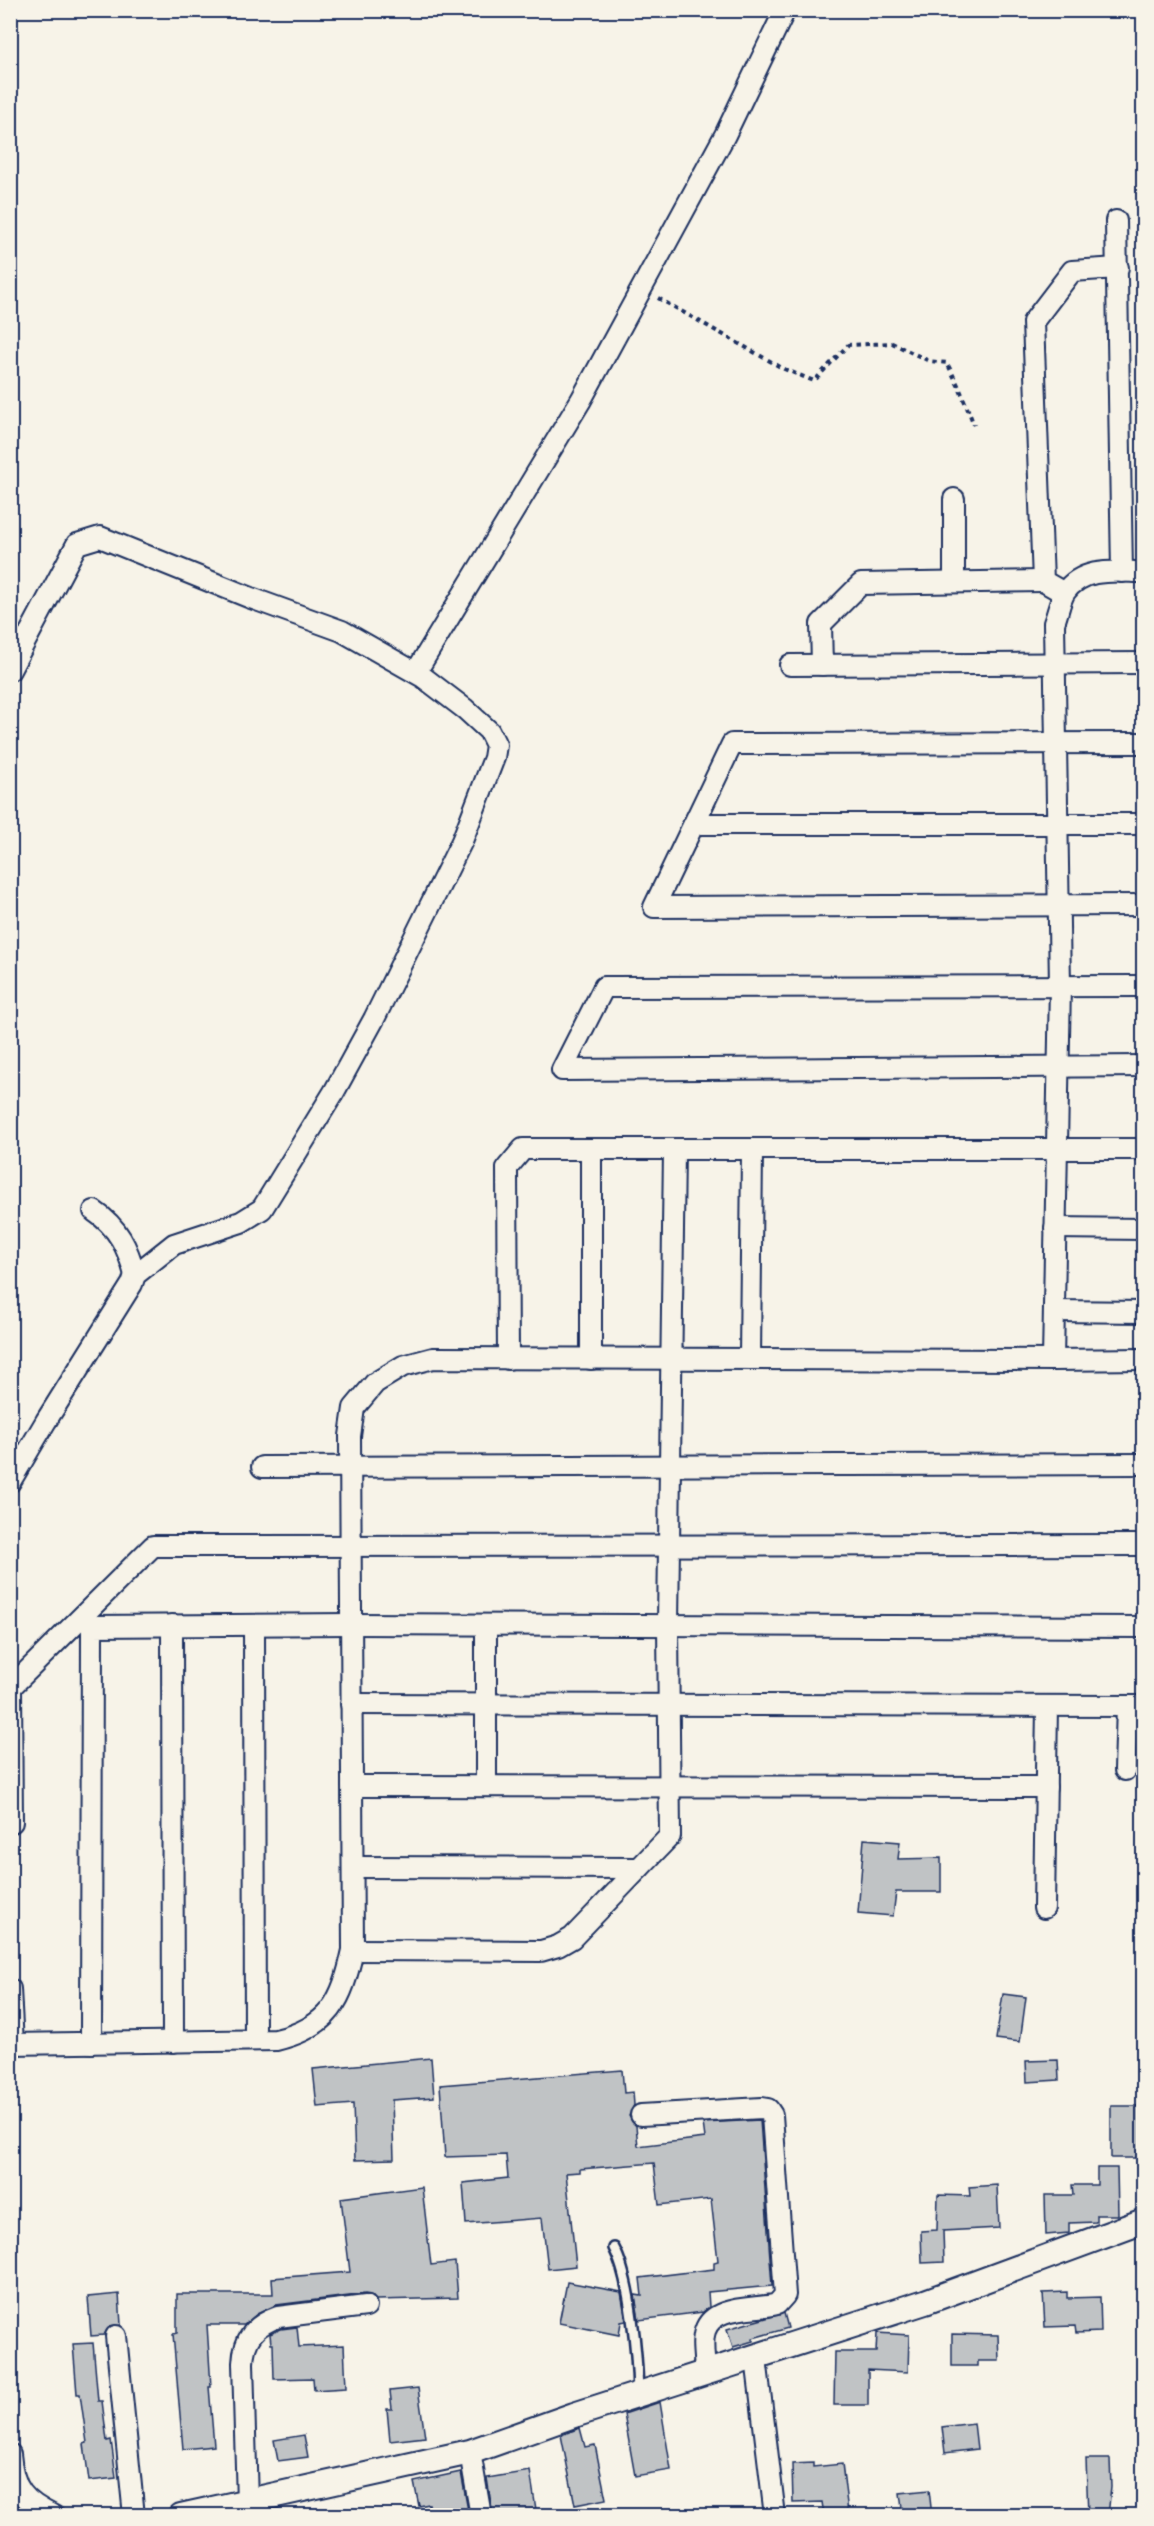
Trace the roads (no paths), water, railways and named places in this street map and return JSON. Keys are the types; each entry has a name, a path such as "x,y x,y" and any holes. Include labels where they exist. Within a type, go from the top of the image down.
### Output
{"street":[{"path":"416,672 581,400 725,135 785,10"},
{"path":"1116,220 1122,572"},
{"path":"1043,581 1033,322 1072,271 1118,268"},
{"path":"954,499 954,582"},
{"path":"10,670 77,544 100,537 251,598 342,631 416,672 465,709 489,731 496,745 495,758 462,841 374,1019 334,1092 262,1209 241,1222 174,1244 159,1253 135,1275 132,1284 45,1421 10,1482"},
{"path":"1053,1360 1055,1148 1060,986 1054,622 1064,593 1077,579 1096,572 1143,572"},
{"path":"822,665 821,624 861,584 1043,581 1064,593"},
{"path":"790,665 1143,663"},
{"path":"1143,743 732,744 654,907 1143,905"},
{"path":"694,824 1143,824"},
{"path":"1143,986 604,987 562,1070 1143,1066"},
{"path":"508,1359 507,1168 523,1149 1143,1149"},
{"path":"591,1150 591,1359"},
{"path":"353,1950 541,1951 558,1946 572,1938 670,1836 668,1625 674,1150"},
{"path":"750,1359 752,1150"},
{"path":"94,1211 117,1230 129,1253 135,1275"},
{"path":"1054,1228 1143,1229"},
{"path":"1054,1311 1143,1312"},
{"path":"10,1989 12,2044 276,2040 301,2034 327,2015 345,1985 353,1950 350,1436 354,1408 375,1383 403,1366 433,1358 1143,1359"},
{"path":"262,1467 1143,1464"},
{"path":"12,1822 11,1687 153,1546 350,1548 1143,1545"},
{"path":"351,1624 668,1625"},
{"path":"91,2043 92,1626 351,1624 1143,1627"},
{"path":"172,1625 173,2042"},
{"path":"254,1625 255,2040"},
{"path":"486,1625 486,1786"},
{"path":"351,1704 1135,1706 1125,1770"},
{"path":"1044,1908 1047,1706"},
{"path":"352,1786 1046,1787"},
{"path":"353,1867 639,1868"},
{"path":"641,2115 762,2108 768,2109 772,2115 785,2295 777,2304 730,2311 712,2320 704,2332 705,2373"},
{"path":"181,2516 470,2452 574,2415 926,2302 1143,2221"},
{"path":"247,2502 243,2353 250,2335 264,2322 278,2317 366,2306"},
{"path":"116,2336 134,2516"},
{"path":"756,2358 775,2516"},
{"path":"470,2452 482,2516"},
{"path":"10,2454 13,2473 20,2492 54,2516"}],"lane":[{"path":"614,2248 620,2260 627,2290 638,2396"}]}
